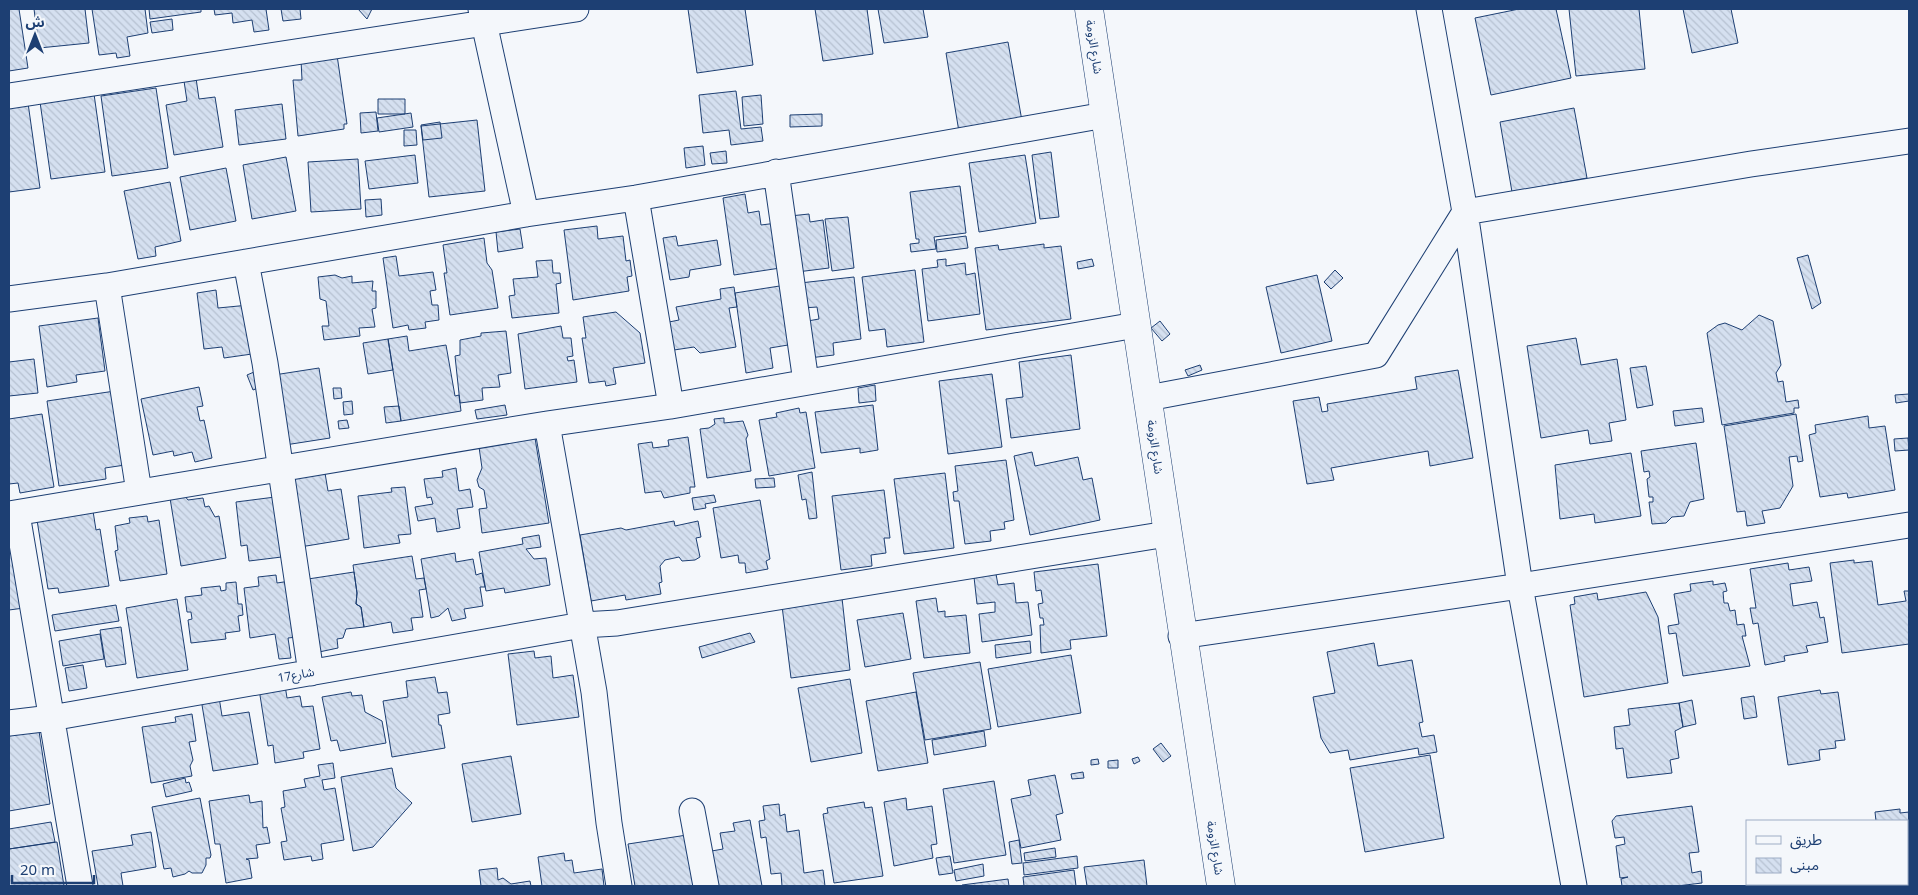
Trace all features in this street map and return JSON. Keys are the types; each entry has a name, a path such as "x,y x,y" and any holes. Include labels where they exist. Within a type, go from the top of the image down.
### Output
{"street":[{"path":"9,96 482,16 576,9"},
{"name":"شارع الزومة","path":"1088,9 1221,886"},
{"path":"1429,9 1465,212 1520,586 1574,886"},
{"path":"482,16 526,214"},
{"path":"9,299 106,286 526,214 636,198 1105,115"},
{"path":"1148,398 1376,355 1465,212 1751,164 1909,141"},
{"path":"776,172 806,382"},
{"path":"636,198 671,406"},
{"path":"246,262 281,468 311,673"},
{"path":"106,286 139,492"},
{"path":"80,886 13,514 547,424 671,406 1136,325"},
{"path":"547,424 594,692 608,823 619,886"},
{"path":"1182,636 1520,586 1909,525"},
{"name":"شارع17","path":"9,724 582,625 617,624 1167,534"},
{"path":"692,811 706,886"}],"building":[{"path":"9,9 19,9 28,68 9,71"},
{"path":"34,9 85,9 89,43 39,48"},
{"path":"92,9 145,9 148,33 127,37 130,56 117,58 116,53 99,55"},
{"path":"149,9 201,9 201,12 150,19"},
{"path":"214,9 266,9 269,30 254,32 252,20 233,23 232,13 215,15"},
{"path":"281,9 300,9 301,19 283,21"},
{"path":"358,9 372,9 367,19"},
{"path":"688,9 745,9 753,65 697,73"},
{"path":"815,9 867,9 873,54 823,61"},
{"path":"878,9 923,9 928,37 884,43"},
{"path":"1519,9 1556,9 1571,78 1491,95 1475,18"},
{"path":"1569,9 1639,9 1645,69 1576,76"},
{"path":"1683,9 1731,9 1738,43 1692,53"},
{"path":"172,19 173,30 152,33 150,22"},
{"path":"1008,42 1022,121 959,132 946,53"},
{"path":"337,55 347,124 344,124 344,129 298,136 293,80 302,80 301,60"},
{"path":"196,78 199,99 215,97 223,147 174,155 166,105 187,101 184,81"},
{"path":"156,88 168,168 112,176 101,96"},
{"path":"736,91 741,129 761,127 763,141 731,145 729,130 703,133 699,95"},
{"path":"94,94 105,172 51,179 40,102"},
{"path":"761,95 763,124 744,126 742,97"},
{"path":"378,99 405,99 405,114 378,114"},
{"path":"28,103 40,188 9,192 9,105"},
{"path":"282,104 286,139 239,145 235,110"},
{"path":"1574,108 1587,178 1512,192 1500,122"},
{"path":"376,112 378,131 361,133 360,113"},
{"path":"411,113 413,127 379,132 377,118"},
{"path":"822,114 822,126 790,127 790,115"},
{"path":"477,120 485,191 429,197 421,126"},
{"path":"440,122 442,138 423,140 421,125"},
{"path":"404,130 416,130 417,145 404,146"},
{"path":"703,146 705,165 686,168 684,148"},
{"path":"726,151 727,163 712,164 710,153"},
{"path":"1051,152 1059,217 1040,219 1032,155"},
{"path":"415,155 418,183 369,189 365,161"},
{"path":"1025,155 1036,223 979,232 969,163"},
{"path":"286,157 296,211 252,219 243,165"},
{"path":"358,159 361,209 311,212 308,162"},
{"path":"226,168 236,221 190,230 180,177"},
{"path":"170,182 181,241 155,247 156,256 138,259 124,191"},
{"path":"960,186 966,233 934,237 936,249 911,252 910,244 919,243 919,239 916,239 910,192"},
{"path":"745,194 748,213 759,211 761,225 777,223 787,267 734,275 723,198"},
{"path":"381,199 382,215 366,217 365,200"},
{"path":"809,214 810,222 823,220 829,268 797,272 790,216"},
{"path":"848,217 854,268 832,271 825,219"},
{"path":"597,226 598,239 623,236 626,261 630,260 632,276 627,277 629,291 573,300 564,230"},
{"path":"520,229 523,248 498,252 496,232"},
{"path":"676,236 678,246 717,240 721,265 690,270 689,277 670,280 663,238"},
{"path":"966,236 968,248 937,252 936,240"},
{"path":"484,238 487,263 492,270 498,308 450,315 444,273 447,273 443,245"},
{"path":"1044,244 1044,248 1061,246 1071,319 986,330 975,248 998,245 999,250"},
{"path":"1808,255 1821,303 1812,309 1797,258"},
{"path":"396,256 399,276 433,272 436,290 430,291 432,305 438,305 439,320 425,322 426,328 409,330 408,325 393,328 383,258"},
{"path":"946,259 946,266 965,263 966,275 975,273 980,314 928,321 922,269 938,267 937,260"},
{"path":"1092,259 1094,266 1078,269 1077,262"},
{"path":"552,260 553,273 560,273 561,283 556,284 559,313 512,318 509,296 515,295 513,279 538,277 536,261"},
{"path":"915,270 924,342 887,347 885,329 869,331 862,277"},
{"path":"1335,270 1343,278 1331,289 1324,282"},
{"path":"335,275 342,278 352,276 352,283 373,281 372,291 376,291 376,308 372,309 375,327 359,328 360,336 324,340 322,326 329,326 326,301 320,299 318,277"},
{"path":"1317,275 1332,341 1281,353 1266,287"},
{"path":"854,277 861,339 833,343 834,355 809,358 802,322 819,319 817,307 803,308 800,283"},
{"path":"786,285 794,344 770,348 773,368 746,373 735,293"},
{"path":"734,287 737,307 729,308 736,347 700,353 694,347 674,350 669,322 679,320 676,307 721,299 720,289"},
{"path":"216,290 218,308 249,305 259,353 224,358 222,347 204,349 197,293"},
{"path":"616,312 640,333 645,363 613,368 616,384 606,386 605,381 589,383 582,338 586,338 583,317"},
{"path":"1759,315 1773,321 1781,365 1776,373 1778,382 1783,381 1786,402 1798,400 1799,408 1794,408 1794,413 1722,425 1707,333 1718,325 1725,323 1742,330"},
{"path":"98,318 105,371 76,375 77,382 47,387 39,326"},
{"path":"1160,321 1170,334 1162,341 1151,328"},
{"path":"561,326 563,338 571,338 573,356 567,357 568,361 574,360 577,382 525,389 518,334"},
{"path":"506,331 511,373 498,375 500,387 482,388 483,400 460,403 455,356 460,355 460,340 481,336 481,333"},
{"path":"407,336 409,351 446,345 455,396 459,395 461,411 401,421 388,339"},
{"path":"1576,338 1581,365 1617,359 1626,420 1609,423 1612,441 1590,444 1588,430 1541,438 1527,346"},
{"path":"388,339 393,370 368,374 363,343"},
{"path":"1071,355 1080,429 1011,438 1006,399 1023,397 1019,362"},
{"path":"34,359 38,393 9,396 9,362"},
{"path":"1200,365 1202,370 1188,376 1185,370"},
{"path":"1646,366 1653,405 1637,408 1630,368"},
{"path":"319,368 330,438 285,445 274,375"},
{"path":"261,369 268,384 253,390 247,375"},
{"path":"1458,370 1473,458 1430,466 1428,451 1331,468 1334,480 1307,484 1293,401 1319,397 1322,412 1328,411 1327,404 1417,389 1415,377"},
{"path":"992,374 1002,447 948,454 939,381"},
{"path":"875,385 876,401 859,403 858,388"},
{"path":"199,387 203,406 197,407 200,421 204,420 212,458 195,462 192,452 174,456 173,451 153,455 141,399"},
{"path":"333,388 341,388 342,398 334,399"},
{"path":"115,391 125,465 105,468 106,479 59,486 47,401"},
{"path":"1909,394 1909,401 1896,403 1895,395"},
{"path":"352,401 353,414 344,415 343,402"},
{"path":"505,405 507,415 477,419 475,410"},
{"path":"873,405 878,450 860,453 860,448 821,453 815,412"},
{"path":"399,406 401,421 386,423 384,407"},
{"path":"799,408 800,413 806,412 815,468 769,476 759,420 777,417 776,413"},
{"path":"1702,408 1704,422 1675,426 1673,411"},
{"path":"42,414 54,487 20,493 18,483 9,484 9,419"},
{"path":"1796,414 1803,461 1798,462 1797,456 1789,457 1793,486 1780,508 1762,511 1765,523 1747,526 1745,511 1737,512 1724,426"},
{"path":"1868,416 1869,428 1885,426 1895,490 1848,498 1847,493 1820,497 1809,435 1816,433 1815,425"},
{"path":"724,418 724,423 743,421 748,435 746,439 751,471 707,478 700,429 709,428 715,424 714,419"},
{"path":"347,420 349,428 339,429 338,421"},
{"path":"688,437 695,487 690,487 690,493 664,498 661,491 645,493 638,444 652,442 653,448 669,446 668,440"},
{"path":"535,438 549,523 482,533 479,509 487,508 484,490 479,487 477,480 482,468 479,447"},
{"path":"1908,438 1909,450 1895,451 1894,439"},
{"path":"1696,443 1704,499 1690,502 1684,516 1672,517 1666,523 1652,524 1649,502 1653,502 1653,497 1649,497 1647,479 1650,477 1649,471 1644,472 1641,451"},
{"path":"1032,452 1035,466 1078,457 1083,480 1092,478 1100,520 1030,535 1014,456"},
{"path":"1631,453 1641,516 1595,523 1594,514 1560,519 1555,465"},
{"path":"1006,460 1014,520 1004,522 1005,529 990,531 991,541 965,544 959,501 954,501 953,492 958,491 955,466"},
{"path":"456,468 459,491 470,489 473,507 457,509 460,528 437,532 435,518 418,521 415,507 433,504 431,497 427,498 424,479 443,477 442,471"},
{"path":"812,472 817,518 809,519 806,499 802,500 798,475"},
{"path":"325,473 328,491 341,489 349,539 300,547 289,478"},
{"path":"945,473 954,548 904,554 894,479"},
{"path":"774,478 775,487 756,488 755,479"},
{"path":"405,487 411,534 398,535 400,543 364,548 358,496 392,492 391,488"},
{"path":"884,490 890,538 884,538 886,553 871,555 872,566 841,570 832,496"},
{"path":"184,495 188,500 203,498 205,507 209,506 215,517 219,516 226,558 181,566 170,498"},
{"path":"714,495 716,502 705,504 706,508 694,510 692,498"},
{"path":"283,496 290,556 249,561 247,545 241,546 236,502"},
{"path":"760,500 770,559 766,561 768,569 746,573 745,563 739,563 738,555 721,558 713,508"},
{"path":"93,511 96,530 100,529 109,586 59,593 58,588 48,589 37,520"},
{"path":"147,516 148,522 159,520 167,574 120,581 115,551 118,550 115,526 130,523 129,518"},
{"path":"674,521 675,526 698,521 701,537 696,538 700,557 695,560 682,561 679,557 665,560 660,566 662,582 659,583 661,594 626,600 625,595 591,601 580,535 621,528 626,530"},
{"path":"539,535 541,547 526,549 534,559 546,558 550,585 505,593 504,588 486,591 479,552 523,544 522,538"},
{"path":"15,550 24,608 9,610 9,551"},
{"path":"455,553 456,562 473,559 476,575 482,573 485,587 480,587 483,606 464,609 466,618 452,621 448,608 439,616 431,618 421,559"},
{"path":"412,556 416,579 424,578 426,589 419,590 423,617 411,618 413,630 393,633 391,622 364,627 361,607 356,604 357,593 353,565"},
{"path":"1854,560 1854,563 1872,561 1878,605 1906,601 1904,591 1909,591 1909,644 1842,653 1830,563"},
{"path":"1788,563 1789,570 1809,567 1812,581 1790,584 1793,606 1817,602 1820,618 1824,617 1828,642 1806,646 1808,652 1784,656 1785,661 1765,665 1758,623 1753,624 1750,608 1756,608 1750,569"},
{"path":"1098,564 1107,636 1070,640 1071,649 1041,653 1040,625 1044,625 1043,618 1040,618 1038,604 1043,603 1041,590 1036,591 1034,572"},
{"path":"354,572 357,593 356,604 361,607 364,627 346,629 343,638 337,639 338,648 319,652 308,579"},
{"path":"996,574 998,585 1014,583 1016,603 1028,602 1032,635 982,642 979,614 995,612 995,602 977,604 974,577"},
{"path":"276,575 277,583 290,581 297,637 288,638 291,658 279,659 275,634 250,638 244,588 259,586 258,577"},
{"path":"1713,581 1713,585 1725,583 1727,591 1723,592 1724,603 1728,603 1730,611 1735,610 1737,625 1744,624 1746,636 1742,636 1750,666 1683,676 1676,633 1669,634 1668,626 1679,624 1674,594 1691,591 1690,584"},
{"path":"236,582 238,604 242,604 243,615 238,616 240,631 225,633 226,639 191,643 188,620 192,619 191,612 187,612 185,597 202,595 201,588 220,586 221,591 226,590 226,583"},
{"path":"1646,592 1658,617 1668,683 1584,697 1570,605 1575,604 1574,597 1597,593 1598,600"},
{"path":"842,598 850,670 791,678 782,606"},
{"path":"936,598 938,612 945,611 945,617 966,615 970,653 924,658 916,601"},
{"path":"177,599 188,670 137,678 126,608"},
{"path":"116,605 119,621 55,631 52,615"},
{"path":"903,613 911,659 865,667 857,620"},
{"path":"121,627 126,664 106,667 100,630"},
{"path":"750,633 755,642 702,658 699,647"},
{"path":"100,634 104,659 63,666 59,641"},
{"path":"1030,641 1031,653 996,658 995,645"},
{"path":"1374,643 1378,666 1412,660 1423,722 1419,723 1422,737 1434,735 1437,752 1419,755 1418,748 1350,760 1348,750 1330,753 1321,738 1313,697 1335,693 1327,652"},
{"path":"534,651 535,658 551,656 553,678 573,675 579,717 517,725 508,654"},
{"path":"1071,655 1081,713 998,727 988,669"},
{"path":"980,662 991,729 925,740 913,673"},
{"path":"83,665 87,688 69,691 65,668"},
{"path":"435,677 438,693 447,692 450,713 438,715 445,748 392,757 383,701 408,697 406,681"},
{"path":"850,679 862,753 811,762 798,688"},
{"path":"285,685 287,698 300,696 302,707 313,706 320,749 303,752 304,758 275,763 273,745 268,746 259,689"},
{"path":"1820,690 1821,694 1838,692 1845,740 1835,741 1836,748 1819,750 1820,760 1788,765 1778,697"},
{"path":"351,692 352,696 362,695 365,712 382,721 386,743 340,751 337,740 331,741 322,697"},
{"path":"916,692 928,763 878,771 866,701"},
{"path":"1754,696 1757,717 1744,719 1741,698"},
{"path":"219,697 222,716 249,712 258,764 213,771 201,699"},
{"path":"1692,700 1696,724 1683,727 1679,703"},
{"path":"1679,703 1683,727 1675,731 1679,758 1670,760 1672,773 1627,778 1623,748 1616,749 1614,727 1630,725 1628,709"},
{"path":"192,714 196,741 189,742 193,760 190,766 192,776 151,783 142,727 176,722 175,717"},
{"path":"39,731 50,804 9,811 9,736"},
{"path":"984,731 986,746 934,755 932,740"},
{"path":"1161,743 1171,756 1163,762 1153,749"},
{"path":"1430,755 1444,838 1365,852 1350,768"},
{"path":"511,756 521,814 472,822 462,764"},
{"path":"1138,757 1140,761 1134,764 1132,759"},
{"path":"1098,759 1099,764 1091,765 1091,760"},
{"path":"1118,760 1118,768 1108,768 1108,761"},
{"path":"333,763 335,778 322,780 324,790 335,788 344,840 321,844 323,859 312,861 311,856 284,860 281,842 287,841 281,808 285,807 283,791 306,787 304,779 320,776 318,765"},
{"path":"392,768 396,788 412,803 373,847 353,851 341,777"},
{"path":"1083,772 1084,778 1072,779 1071,774"},
{"path":"1055,775 1063,813 1056,815 1061,840 1021,848 1011,799 1031,795 1028,780"},
{"path":"185,778 186,783 189,782 192,791 166,797 163,784"},
{"path":"994,781 1006,855 954,863 943,789"},
{"path":"249,795 250,803 262,801 263,828 267,827 270,843 256,845 258,858 246,859 249,860 252,878 226,883 220,844 215,844 209,801"},
{"path":"200,798 210,858 206,858 206,865 202,873 192,873 189,871 173,877 171,868 164,869 152,807"},
{"path":"906,798 907,810 932,806 937,844 931,845 933,858 894,866 884,802"},
{"path":"864,802 865,808 872,807 883,876 834,883 823,814 828,813 827,808"},
{"path":"779,804 780,816 785,814 787,832 799,830 804,873 823,870 825,886 782,886 781,873 771,874 766,837 761,838 759,821 765,820 763,806"},
{"path":"1692,806 1699,852 1689,853 1692,873 1701,871 1702,883 1677,886 1622,886 1621,879 1628,877 1620,878 1616,846 1625,844 1624,837 1615,838 1612,821 1616,816"},
{"path":"1900,809 1900,813 1909,812 1909,886 1884,885 1908,885 1908,820 1876,820 1875,812"},
{"path":"750,820 762,886 712,886 706,852 723,849 720,833 735,831 733,823"},
{"path":"51,822 55,842 9,849 9,829"},
{"path":"151,832 156,867 121,873 123,886 98,886 92,851 133,845 131,835"},
{"path":"687,835 695,886 635,886 628,844"},
{"path":"1019,840 1022,863 1012,864 1009,842"},
{"path":"57,842 64,886 9,886 9,849"},
{"path":"1055,848 1056,857 1025,861 1024,853"},
{"path":"564,853 565,861 572,860 574,873 602,869 604,886 542,886 538,857"},
{"path":"950,856 953,873 939,875 936,858"},
{"path":"1077,856 1078,868 1024,875 1023,863"},
{"path":"1144,860 1147,886 1087,886 1084,867"},
{"path":"983,864 984,876 956,881 954,870"},
{"path":"497,868 498,880 503,878 511,884 530,881 531,886 481,886 479,870"},
{"path":"1074,870 1076,886 1024,886 1023,877"},
{"path":"1008,879 1009,886 962,885"}]}
